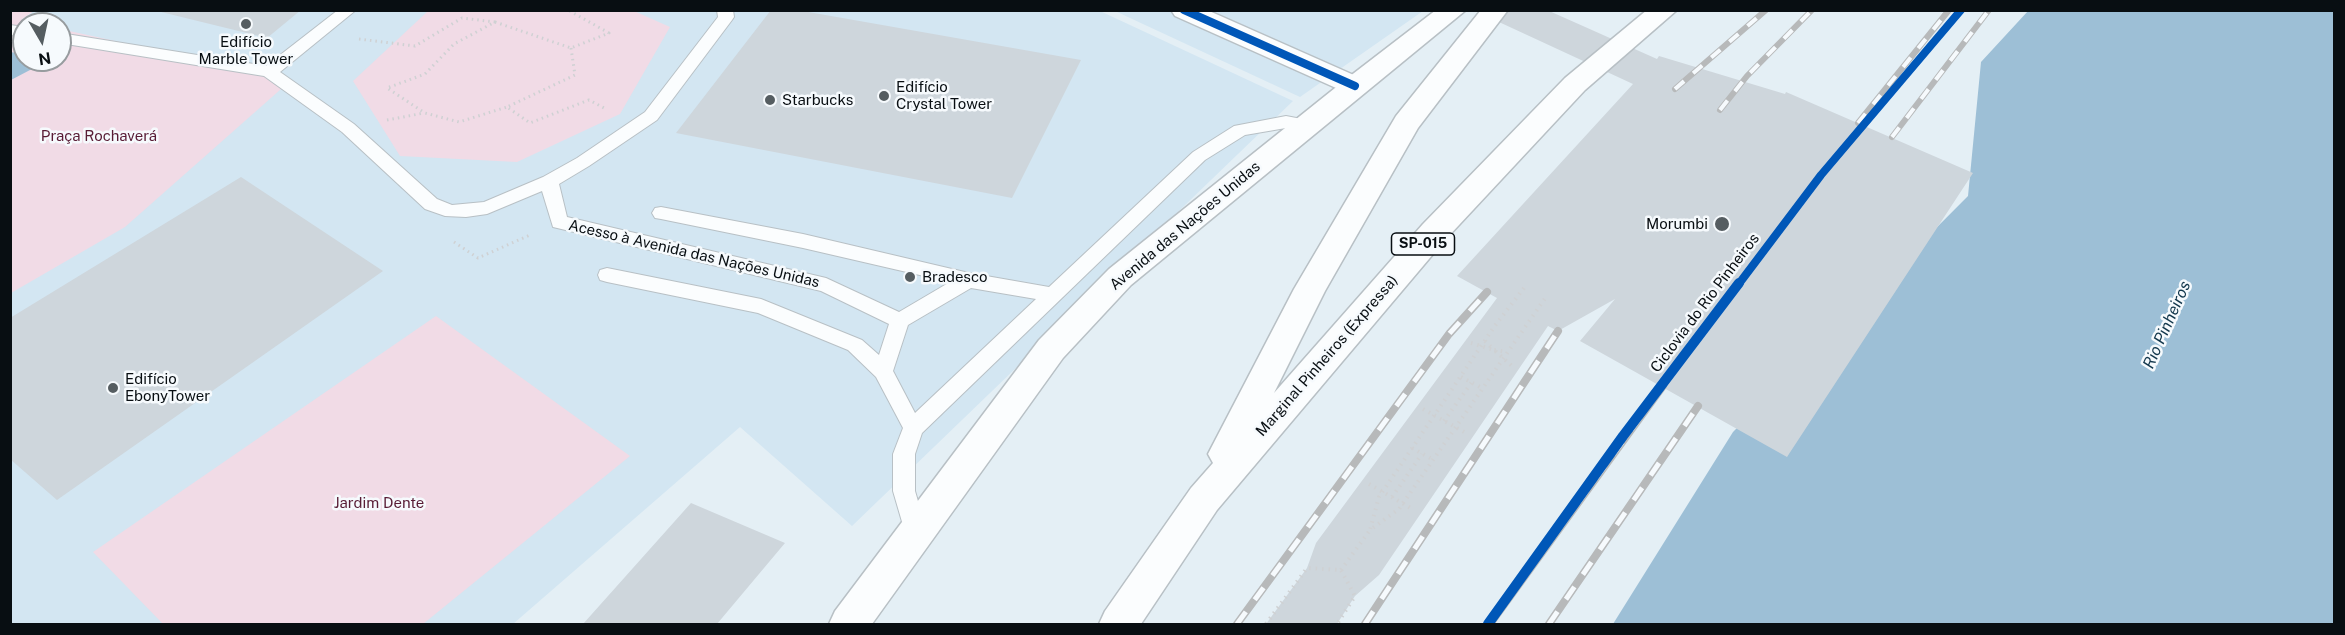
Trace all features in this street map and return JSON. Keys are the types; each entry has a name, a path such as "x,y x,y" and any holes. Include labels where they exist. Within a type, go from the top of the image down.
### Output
{"main road":[{"path":"1184,10 1355,86"},
{"name":"Avenida das Nações Unidas","path":"849,624 1050,349 1120,277 1306,125 1453,10"},
{"path":"1204,499 1310,290 1406,123 1495,10"},
{"name":"Marginal Pinheiros (Expressa)","path":"1119,624 1204,499 1434,232 1575,84 1664,10"}],"lane":[{"path":"269,72 349,10"},
{"path":"72,40 269,72 348,128 431,204 451,211 466,212 487,208 549,181 583,162 651,116 726,17 725,10"},
{"path":"916,532 904,491 904,454 913,428 1199,156 1240,130 1286,122 1306,125"},
{"name":"Acesso à Avenida das Nações Unidas","path":"549,181 559,222 826,285 900,321"},
{"path":"661,213 803,242 969,280 1052,295"},
{"path":"607,275 761,306 855,345 883,371 913,428"},
{"path":"883,371 900,321 969,280"}],"path":[{"path":"320,34 415,46 462,18 495,22 571,48 609,33 568,10"},
{"path":"495,22 454,44 425,74 387,88 425,113 459,122 507,107 574,75 571,48"},
{"path":"507,107 530,123 589,100 636,125"},
{"path":"449,239 478,258 559,222"},
{"path":"1370,530 1379,497 1485,341 1524,288"},
{"path":"1341,570 1370,530 1399,509 1546,297"},
{"path":"1485,341 1512,366"},
{"path":"1471,343 1507,352"},
{"path":"1461,377 1482,388"},
{"path":"1444,421 1472,382"},
{"path":"1423,410 1466,433"},
{"path":"1412,448 1432,459"},
{"path":"1392,497 1422,454"},
{"path":"1369,484 1414,510"},
{"path":"1266,624 1307,568 1341,570"},
{"path":"1336,624 1355,596 1341,570"}],"shaded area":[{"path":"10,11 1100,11 1293,101 852,526 740,427 513,624 11,624"},
{"path":"1115,11 1423,11 1300,97"}],"green space":[{"name":"Praça Rochaverá","path":"11,11 34,11 12,12 12,72 72,72 72,32 221,64 289,82 125,227 11,293"},
{"path":"428,11 634,11 670,27 620,114 517,162 400,156 353,81"},
{"name":"Jardim Dente","path":"436,316 630,456 423,624 163,624 93,552"}],"water":[{"name":"Rio Pinheiros","path":"2028,11 2334,11 2334,624 1613,624 1733,432 1968,196 1981,62"},
{"path":"10,52 12,52 12,72 26,72 11,80"}],"building":[{"name":"Edifício Marble Tower","path":"153,10 301,10 267,38"},
{"name":"Edifício Crystal Tower","path":"771,10 797,10 1081,60 1012,198 676,133"},
{"name":"Morumbi","path":"1473,10 1547,10 1657,59 1659,56 1785,94 1786,92 1973,173 1787,457 1580,341 1615,299 1558,331 1548,326 1379,575 1355,596 1337,624 1266,624 1307,568 1316,543 1497,298 1457,276 1633,84"},
{"name":"Edifício EbonyTower","path":"241,177 383,271 57,500 10,459 10,318"},
{"path":"691,503 785,543 717,624 583,624"}],"railway":[{"path":"1675,89 1766,10"},
{"path":"1720,110 1747,76 1812,10"},
{"path":"1858,123 1949,10"},
{"path":"1892,137 1989,10"},
{"path":"1237,624 1449,334 1487,292"},
{"path":"1365,624 1558,331"},
{"path":"1490,624 1663,386"},
{"path":"1549,624 1698,406"}],"cycle path":[{"path":"1184,10 1355,86"},
{"name":"Ciclovia do Rio Pinheiros","path":"1488,624 1623,436 1821,175 1961,10"}],"place":[{"name":"Edifício Marble Tower","path":"246,24"},
{"name":"Edifício Crystal Tower","path":"884,96"},
{"name":"Starbucks","path":"770,100"},
{"name":"Morumbi","path":"1722,224"},
{"name":"Bradesco","path":"910,277"},
{"name":"Edifício EbonyTower","path":"113,388"}]}
